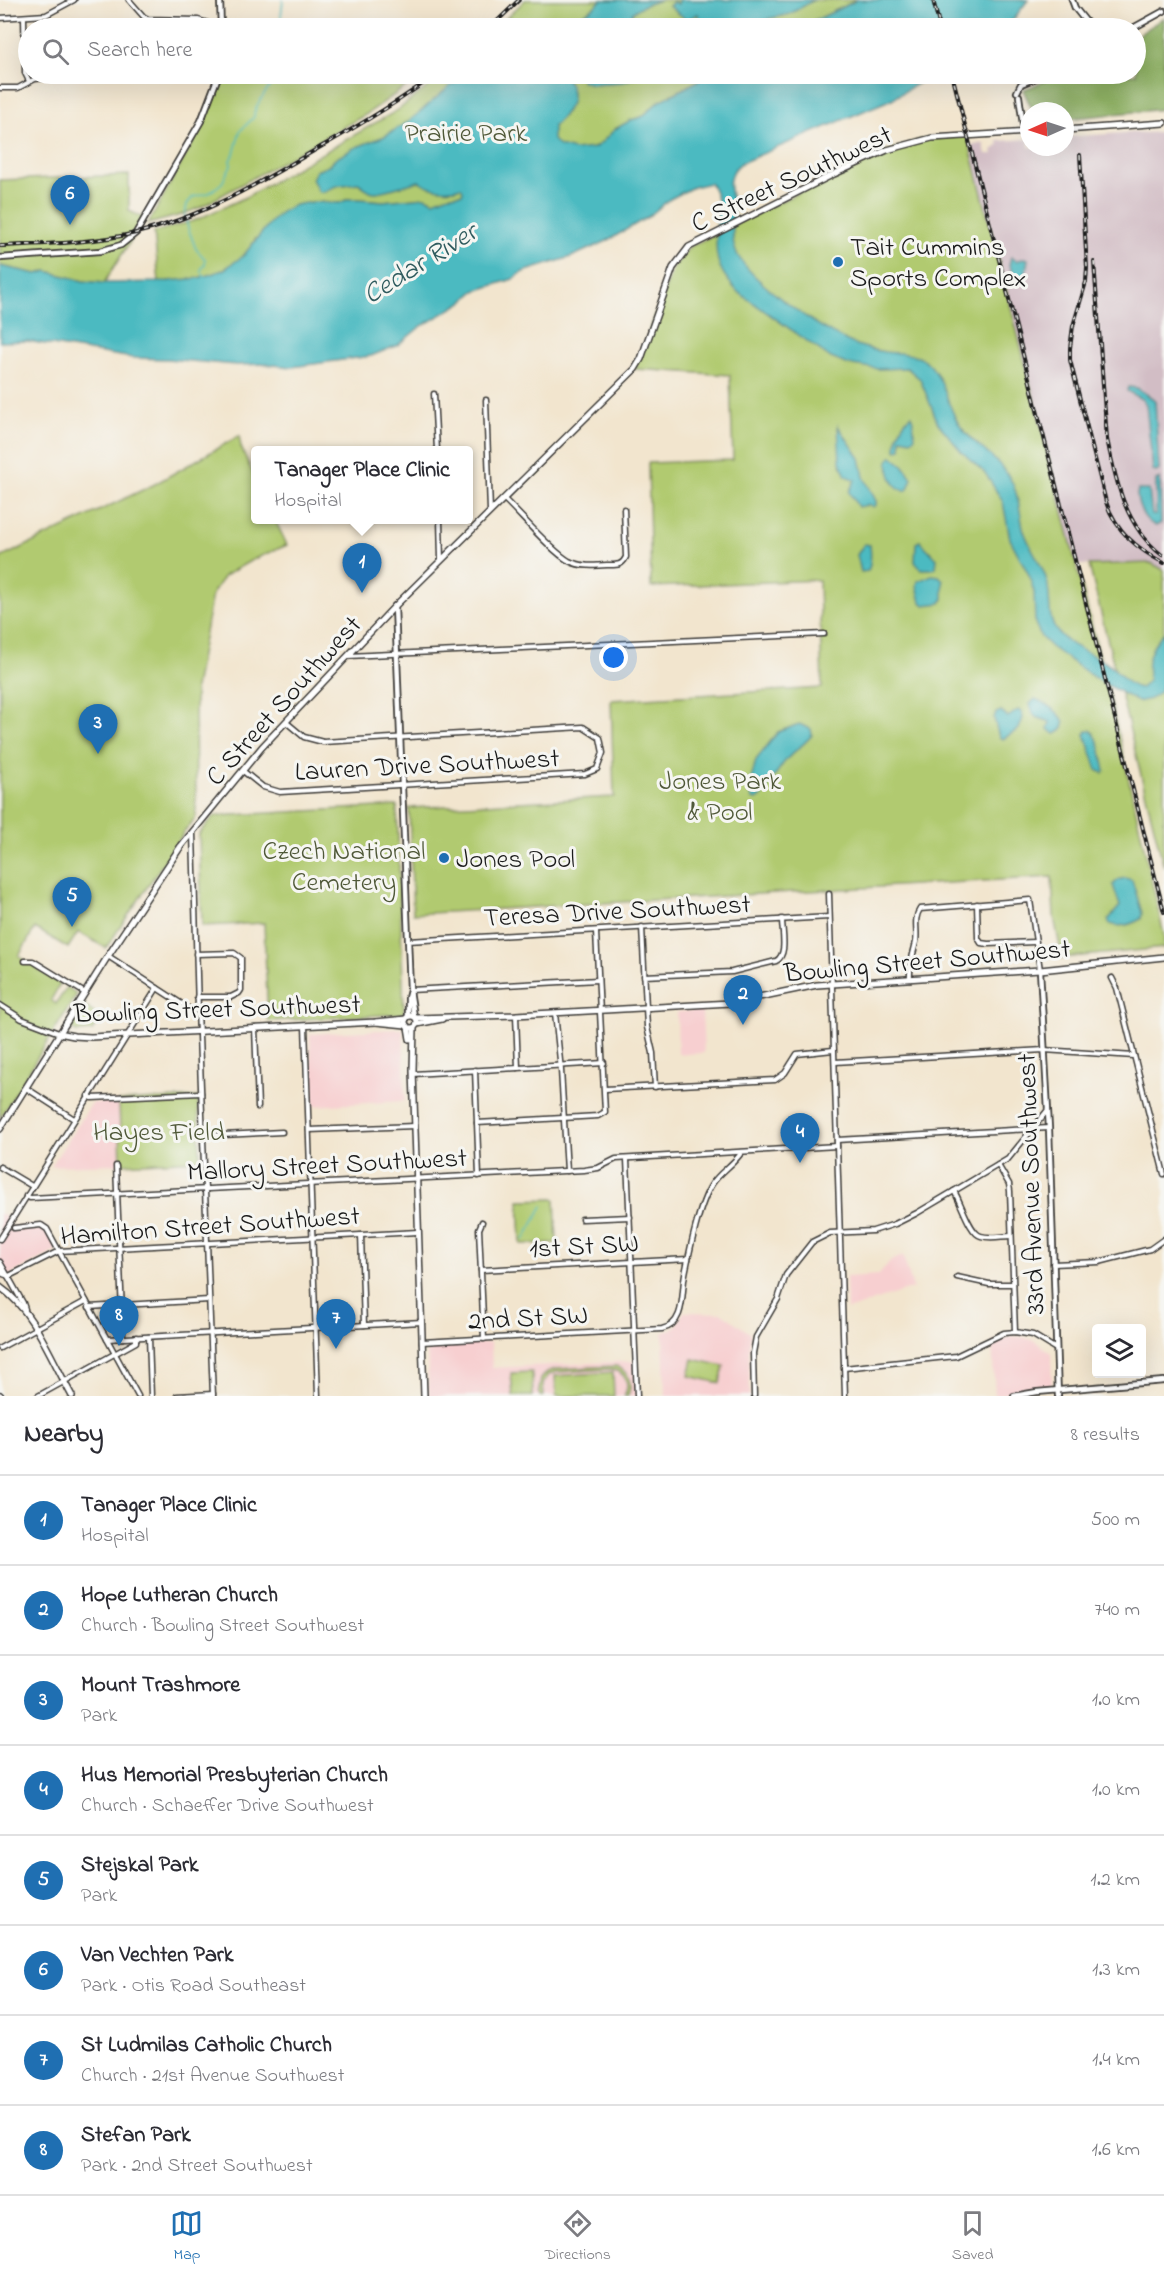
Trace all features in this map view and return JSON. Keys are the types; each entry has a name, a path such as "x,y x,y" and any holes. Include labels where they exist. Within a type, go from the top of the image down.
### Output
{"main road":[{"path":"1074,129 1164,123"},
{"name":"C Street Southwest","path":"0,1129 108,956 193,831 243,771 285,722 395,606 635,369 641,359 673,268 689,247 856,163 903,145 938,137 1020,132"},
{"name":"Bowling Street Southwest","path":"59,1033 80,1037 126,1035 736,1003 800,988 832,984 1040,970 1164,957"},
{"path":"411,1021 424,1396"},
{"path":"0,1287 26,1313 72,1396"}],"street":[{"path":"0,18 46,15 74,0"},
{"path":"129,0 146,18"},
{"path":"220,0 221,18"},
{"path":"1072,0 1083,18"},
{"path":"1146,21 1164,11"},
{"path":"0,88 18,88 24,84"},
{"path":"0,258 100,251 121,245 136,233 201,121 215,84"},
{"path":"1020,104 1018,94 1021,84"},
{"path":"434,394 436,446"},
{"path":"486,400 490,512"},
{"path":"504,499 562,556 578,564 590,566 620,565 624,562 626,557 624,509"},
{"path":"440,524 441,560"},
{"path":"395,606 411,1021"},
{"path":"347,656 824,634"},
{"path":"285,722 299,734 318,741 400,738"},
{"name":"Lauren Drive Southwest","path":"243,771 263,787 280,792 585,774 597,769 602,759 603,749 600,738 584,727 400,738"},
{"path":"177,1396 213,1395 197,997 193,831"},
{"path":"829,894 845,1396"},
{"path":"910,979 909,963 916,942 916,919 920,909 1030,900 1040,970"},
{"path":"977,904 978,938 981,942 988,944 1035,942"},
{"name":"Teresa Drive Southwest","path":"408,941 829,917"},
{"path":"644,976 732,972 781,959 783,953 782,919"},
{"path":"642,927 647,1027 653,1053 654,1087"},
{"path":"477,1123 598,1116 605,1112 604,1063 598,1010 596,932"},
{"path":"196,954 234,952 240,958 241,969 239,993 231,997 197,997"},
{"path":"108,956 191,1010 198,1010"},
{"path":"25,961 33,961 85,993"},
{"name":"33rd Avenue Southwest","path":"1040,970 1058,1396"},
{"path":"1112,978 1117,988 1164,1174"},
{"path":"410,990 598,980"},
{"path":"0,1239 157,988"},
{"path":"0,1005 22,1019 59,1033"},
{"path":"555,1013 561,1065 567,1171"},
{"path":"516,1016 518,1068"},
{"path":"304,1025 318,1396"},
{"path":"255,1028 258,1107"},
{"path":"605,1089 775,1080 785,1073 797,1054 834,1050"},
{"path":"835,1062 1044,1050 1134,1056"},
{"path":"413,1072 604,1063"},
{"path":"475,1070 479,1176"},
{"path":"25,1088 74,1119"},
{"path":"88,1096 92,1098 201,1093"},
{"path":"754,1396 753,1353 756,1337 778,1299 786,1275 812,1242 822,1236 873,1232 895,1224 1008,1159 1047,1111"},
{"path":"309,1130 415,1126"},
{"path":"837,1140 1048,1128"},
{"path":"203,1136 282,1132"},
{"name":"Mallory Street Southwest","path":"26,1196 30,1198 567,1171 592,1169 616,1159 837,1146"},
{"path":"688,1259 709,1190 720,1173 741,1152"},
{"path":"627,1159 638,1396"},
{"path":"998,1165 1009,1184 1015,1332"},
{"path":"116,1166 123,1338"},
{"path":"0,1167 32,1186"},
{"path":"954,1191 962,1204 972,1231 982,1237 1011,1236"},
{"path":"582,1219 630,1217"},
{"path":"482,1222 479,1229 484,1339"},
{"path":"14,1228 45,1226 138,1396"},
{"name":"Hamilton Street Southwest","path":"9,1276 58,1251 418,1232"},
{"path":"361,1235 364,1325"},
{"path":"1053,1264 1099,1262 1150,1249 1164,1239"},
{"name":"1st St SW","path":"481,1270 688,1259"},
{"name":"2nd St SW","path":"422,1342 667,1328 679,1317 688,1259"},
{"path":"0,1262 23,1303 26,1313"},
{"path":"0,1268 3,1274 9,1276"},
{"path":"957,1277 989,1284 1013,1284"},
{"path":"89,1307 209,1300"},
{"path":"0,1347 86,1301"},
{"path":"107,1339 422,1322"},
{"path":"844,1368 956,1356 1004,1333 1015,1332 1033,1335 1056,1349"},
{"path":"38,1396 136,1342 136,1337"},
{"path":"149,1337 151,1396"},
{"path":"1014,1396 1164,1381"}],"shaded area":[{"path":"1164,132 1164,570 1151,563 1076,565 970,146 984,143 986,154 993,154 992,150 999,146 998,141 1020,140 1020,156 1074,156 1074,136"},
{"path":"702,1010 704,1053 678,1054 677,1012"},
{"path":"403,1029 405,1101 313,1106 310,1034"},
{"path":"119,1101 121,1164 51,1166 92,1103"},
{"path":"0,1213 12,1220 8,1226 45,1226 58,1250 0,1280"},
{"path":"903,1256 913,1288 847,1310 846,1277 879,1275 890,1261"},
{"path":"684,1312 722,1313 751,1334 750,1396 665,1396 663,1333 676,1327"},
{"path":"1014,1336 1035,1341 1051,1353 1052,1385 1028,1387 995,1396 992,1342"},
{"path":"491,1342 492,1368 634,1361 636,1396 429,1396 427,1346"}],"green space":[{"path":"525,0 857,0 820,18 506,18"},
{"path":"1164,17 1164,109 1074,118 1074,102 1029,102 1023,90 1038,84 1146,84 1146,30"},
{"name":"Prairie Park","path":"220,84 410,84 365,115 201,207 148,224 203,124"},
{"name":"Prairie Park","path":"431,84 692,84 658,102 642,117 615,129 594,148 582,150 462,194 434,201 428,198 416,198 383,201 348,199 340,203 320,202 255,239 238,261 214,274 186,280 159,282 154,232 196,220 246,197 398,110"},
{"name":"Jones Park & Pool","path":"967,135 1110,697 1164,935 1164,948 1062,958 1054,917 1052,877 413,914 409,808 614,797 611,700 822,688 819,580 651,587 648,463 733,460 730,375 635,369 673,268 689,247 868,158 919,140"},
{"path":"129,175 129,211 145,218 104,283 83,281 47,271 37,274 0,266 0,180"},
{"path":"239,436 241,447 251,469 251,524 277,524 287,545 252,560 224,576 212,594 195,688 196,817 106,948 78,932 68,948 35,928 19,956 60,984 51,1000 56,1004 67,987 77,994 0,1118 0,558 155,484"},
{"path":"1151,563 1164,570 1164,868 1089,565"},
{"name":"Czech National Cemetery","path":"397,806 404,1014 268,1021 264,923 202,926 199,834 214,816"},
{"path":"83,1005 101,1017 92,1031 76,1032 72,1029 72,1024"},
{"name":"Hayes Field","path":"198,1097 200,1160 121,1164 119,1101"},
{"path":"555,1199 557,1243 521,1244 519,1200"},
{"path":"693,1359 724,1366 720,1383 689,1376"},
{"path":"616,1366 629,1378 628,1396 624,1396 627,1383 623,1375 611,1369 557,1372 549,1375 543,1383 544,1396 540,1396 541,1379 547,1372 556,1369"},
{"path":"532,1372 533,1396 513,1396 511,1373"},
{"path":"613,1372 614,1396 556,1396 555,1376"}],"water":[{"path":"601,0 661,0 634,11 631,18 576,18"},
{"path":"679,0 814,0 790,14 772,18 699,18 698,14 684,18 669,6 673,2 678,4"},
{"path":"857,0 1028,0 1014,18 820,18"},
{"name":"Cedar River","path":"453,84 569,84 571,102 553,127 553,140 559,146 574,150 594,148 615,129 642,117 658,102 692,84 917,84 892,99 741,163 730,177 735,249 741,260 767,287 833,334 870,349 915,356 931,366 940,380 956,420 967,435 1004,469 1010,478 1018,498 1024,531 1047,581 1051,619 1056,630 1074,646 1102,661 1128,682 1141,688 1149,680 1147,666 1150,654 1164,632 1163,683 1159,693 1150,699 1138,702 1095,678 1051,647 1041,637 1035,623 1034,592 1029,575 1010,539 1003,502 986,474 961,451 938,423 920,379 907,368 879,369 846,364 831,358 738,292 724,275 718,261 716,247 718,209 710,183 693,187 670,199 648,217 607,241 571,257 523,272 513,279 475,291 461,303 420,327 398,345 371,356 292,367 264,364 237,365 133,358 27,341 0,342 0,266 37,274 47,271 83,281 104,283 159,282 199,278 223,270 243,256 281,212 295,205 311,202 340,203 348,199 383,201 425,197 434,201 449,195 462,194 461,187 440,189 419,181 378,192 370,191 358,183 336,186 319,192 312,179 316,171 328,166 335,159 354,148 385,136 408,122"},
{"path":"1011,257 1017,261 1028,259 1025,278 1014,274 1009,265"},
{"path":"1128,387 1137,388 1155,400 1159,470 1156,472 1153,470 1146,405 1143,400 1127,391"},
{"path":"912,415 915,437 911,440 901,438 901,449 896,450 900,430"},
{"path":"838,426 860,458 864,477 876,501 873,507 868,505 858,507 849,492 855,480 846,476 840,462"},
{"path":"892,456 904,466 912,478 905,491 897,487 892,479 888,461"},
{"path":"1159,479 1160,482 1161,523 1156,526 1142,513 1137,494 1138,490 1149,490 1152,515 1156,515 1156,480"},
{"path":"920,541 937,559 936,567 933,569 921,569 915,562 916,543"},
{"path":"864,544 870,545 871,555 868,571 861,572 857,555"},
{"path":"932,575 939,576 943,580 943,599 941,603 924,605 921,602 918,581"},
{"path":"1035,699 1053,709 1063,719 1062,730 1055,734 1048,729 1050,722 1037,718 1033,714 1030,704"},
{"path":"1018,710 1022,712 1023,718 1019,729 1003,739 999,737 994,718 996,713 1001,711 1008,717"},
{"path":"799,724 811,729 812,735 783,763 761,797 757,800 752,799 750,784 756,760 778,732"},
{"path":"1091,730 1101,749 1105,771 1103,773 1097,770 1085,734"},
{"path":"1125,878 1132,880 1142,913 1141,919 1118,926 1110,924 1108,920 1120,906 1113,885"}],"waterway":[{"path":"281,18 283,0"},
{"path":"205,278 201,270 205,259 196,249 188,228 185,215 187,204 193,197 209,193 222,183 231,165 230,160 234,154 240,131 254,117 257,106 272,84"},
{"path":"524,1240 543,1206"}],"railway":[{"path":"500,18 519,0"},
{"path":"933,0 938,18"},
{"path":"0,246 102,239 136,233 184,218 230,198 274,174 378,113 422,84"},
{"path":"955,84 1164,912"},
{"path":"1080,155 1087,267 1086,282 1073,326 1070,360 1110,512 1115,522 1136,545 1164,563"},
{"path":"1094,262 1110,455 1124,502 1131,517 1139,531 1162,555"}],"place":[{"name":"Van Vechten Park","path":"70,225"},
{"name":"Tait Cummins Sports Complex","path":"838,262"},
{"name":"Tanager Place Clinic","path":"362,593"},
{"name":"Mount Trashmore","path":"98,754"},
{"name":"Jones Pool","path":"444,858"},
{"name":"Stejskal Park","path":"72,927"},
{"name":"Hope Lutheran Church","path":"743,1025"},
{"name":"Hus Memorial Presbyterian Church","path":"800,1163"},
{"name":"Stefan Park","path":"119,1346"},
{"name":"St Ludmilas Catholic Church","path":"336,1349"}]}
